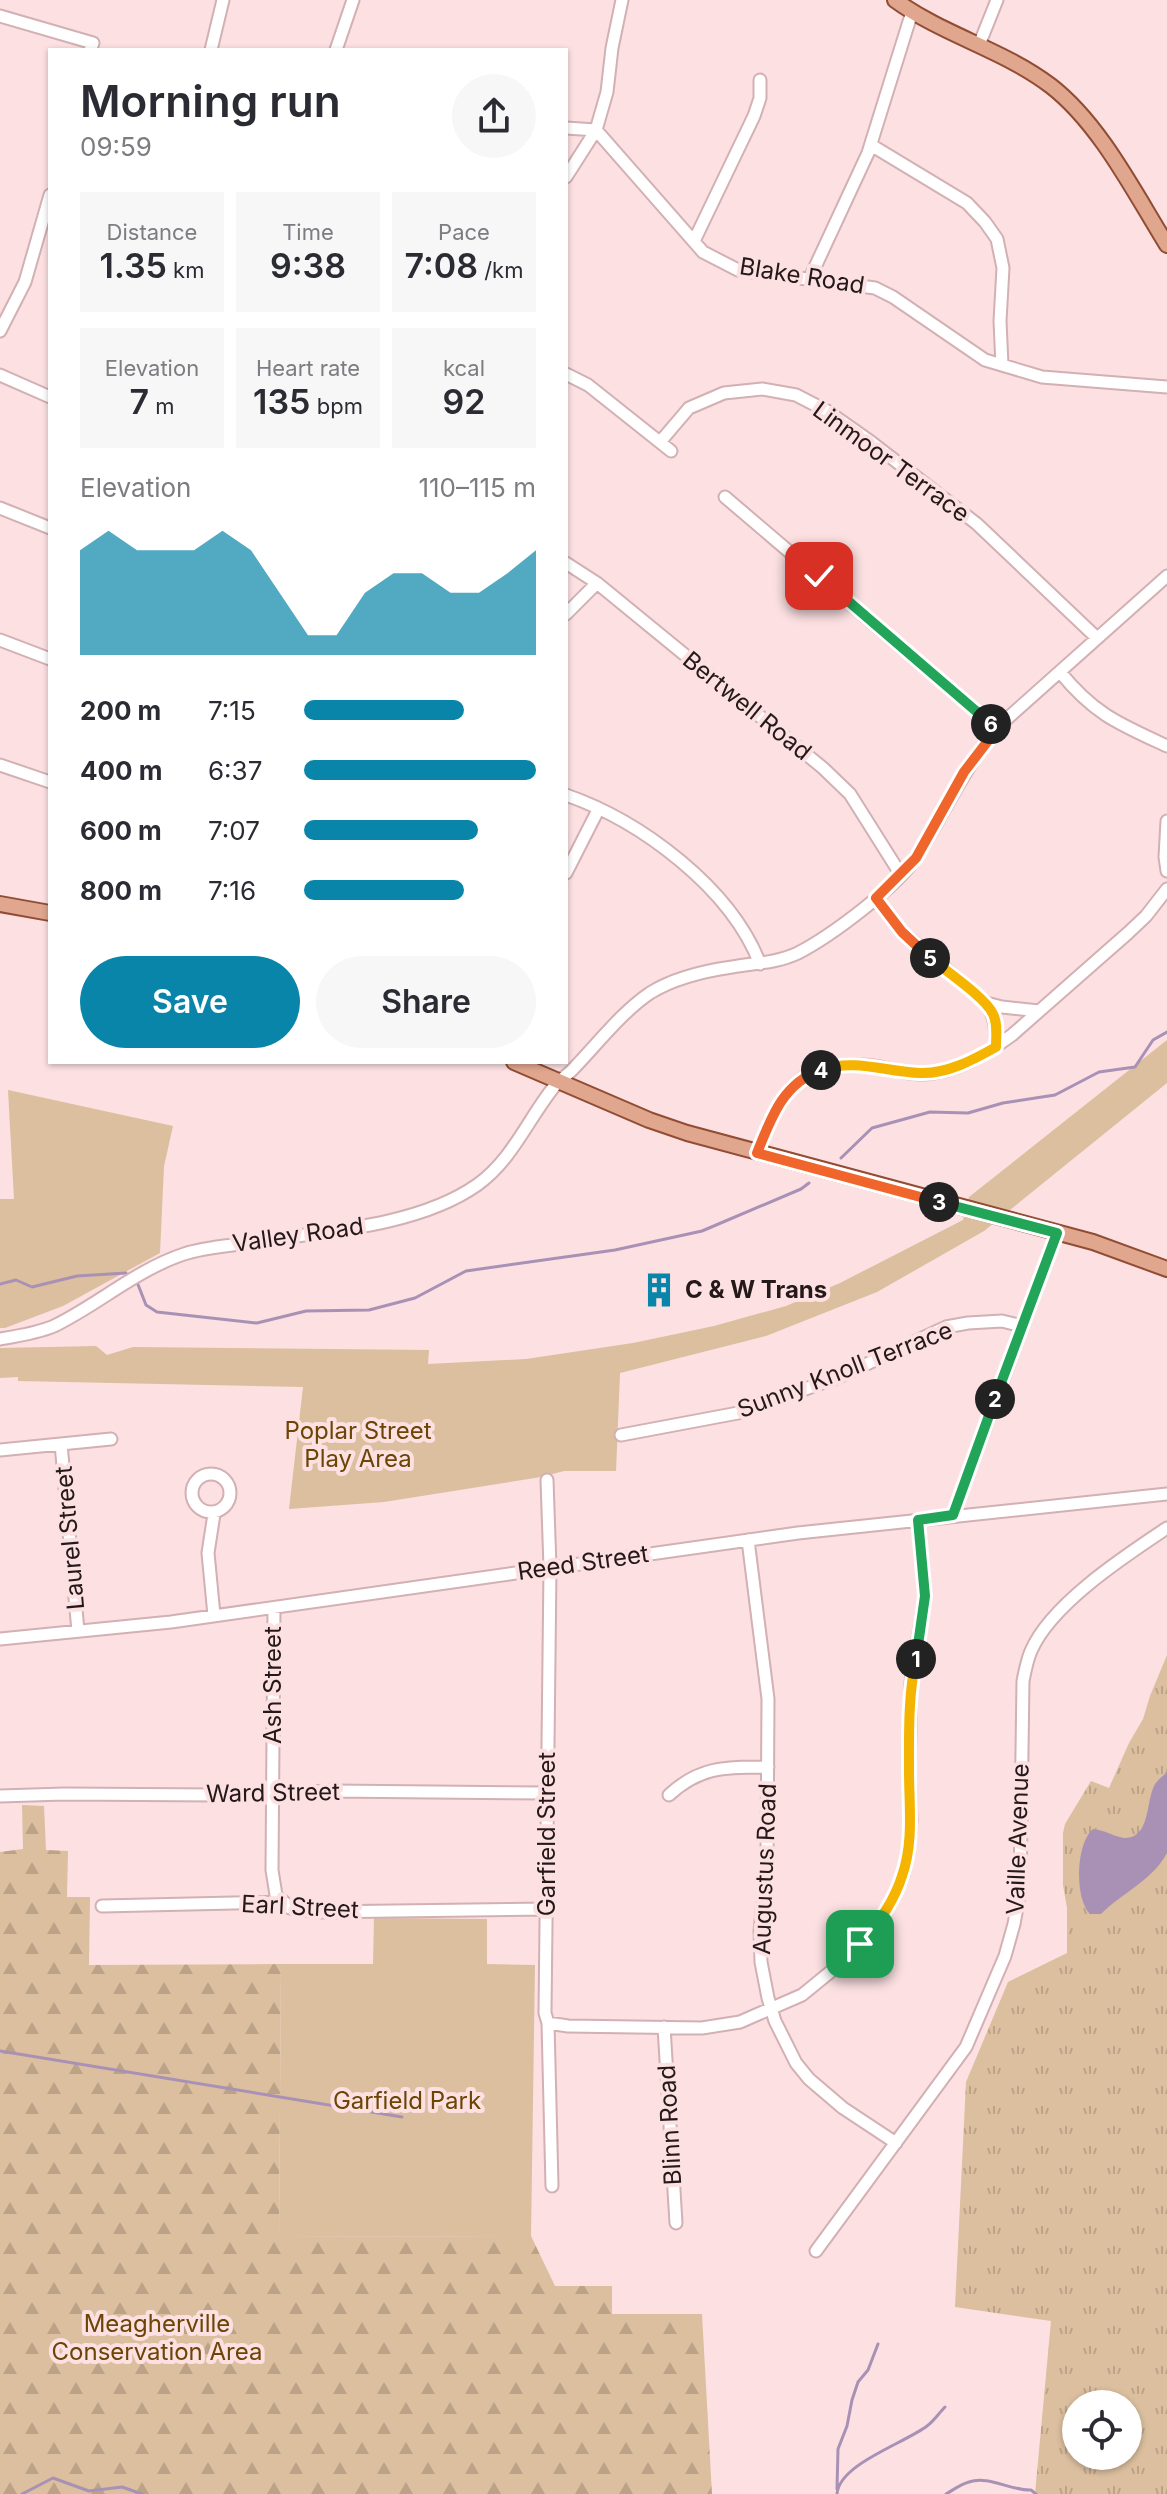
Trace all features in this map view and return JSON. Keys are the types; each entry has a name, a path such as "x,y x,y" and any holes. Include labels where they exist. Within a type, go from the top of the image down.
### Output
{"main road":[{"path":"895,0 1049,85 1081,115 1102,142 1167,245"},
{"path":"0,904 48,913"},
{"path":"518,1064 653,1122 757,1153 1093,1242 1167,1269"}],"street":[{"path":"211,48 223,0"},
{"path":"337,48 353,0"},
{"path":"568,174 596,130 607,92 622,0"},
{"path":"979,45 997,0"},
{"path":"809,280 871,145 912,12"},
{"path":"0,16 92,46"},
{"path":"694,241 754,116 760,98 760,80"},
{"path":"568,128 596,130"},
{"name":"Blake Road","path":"596,130 703,252 738,270 875,288 985,360 1042,377 1167,387"},
{"path":"871,145 967,203 997,239 1003,268 1000,321 1002,365"},
{"path":"0,331 25,282 48,202"},
{"path":"0,375 48,396"},
{"path":"568,375 588,385 671,451"},
{"name":"Linmoor Terrace","path":"660,442 689,408 724,393 762,389 796,395 827,411 863,436 977,524 1097,638"},
{"path":"725,497 997,729"},
{"path":"0,508 48,527"},
{"name":"Bertwell Road","path":"568,564 597,583 823,768 850,794 901,875"},
{"name":"Valley Road","path":"0,1339 52,1327 136,1276 187,1253 380,1223 445,1202 478,1184 513,1148 559,1082 651,993 703,972 760,964 796,954 876,898 916,858 964,772 997,729 1167,576"},
{"path":"568,612 597,583"},
{"path":"0,640 48,658"},
{"path":"1060,672 1079,696 1100,713 1167,746"},
{"path":"0,765 48,781"},
{"path":"568,796 615,817 664,849 701,880 736,919 760,964"},
{"path":"568,869 598,810"},
{"path":"1167,821 1167,871"},
{"path":"757,1153 774,1110 785,1093 811,1073 851,1064 923,1074 964,1064 996,1047 1137,925 1167,889"},
{"path":"876,898 902,932 986,1003 996,1027 996,1047"},
{"path":"986,1003 1039,1011"},
{"path":"953,1515 1057,1233"},
{"name":"Sunny Knoll Terrace","path":"621,1435 738,1413 839,1377 946,1327 1002,1321 1022,1326"},
{"path":"0,1450 111,1439"},
{"name":"Laurel Street","path":"61,1444 78,1631"},
{"name":"Garfield Street","path":"547,1480 550,1567 545,2013 548,2023 552,2186"},
{"name":"Reed Street","path":"0,1639 142,1626 748,1540 953,1515 1167,1494"},
{"path":"214,1514 208,1553 214,1615"},
{"path":"548,2023 664,2027 740,2022 802,1995 831,1972 875,1926 891,1902 903,1875 911,1823 911,1683 925,1596 918,1520"},
{"name":"Vaille Avenue","path":"816,2251 966,2047 993,1989 1014,1924 1021,1869 1023,1681 1030,1652 1048,1626 1092,1581 1167,1528"},
{"name":"Augustus Road","path":"748,1540 768,1699 767,1860 760,1931 764,1979 771,2010 796,2063 809,2079 843,2108 896,2143"},
{"name":"Ash Street","path":"274,1608 272,1870 276,1895 284,1902"},
{"path":"669,1795 684,1780 704,1772 732,1767 768,1767"},
{"name":"Ward Street","path":"0,1796 272,1792 547,1793"},
{"name":"Earl Street","path":"102,1906 284,1902 290,1908 317,1912 546,1909"},
{"name":"Blinn Road","path":"664,2027 676,2223"}],"green space":[{"name":"Poplar Street Play Area","path":"1167,1040 1167,1083 984,1231 877,1292 766,1336 620,1373 616,1471 564,1471 384,1502 289,1509 303,1387 18,1381 18,1377 0,1378 0,1348 96,1346 107,1355 133,1347 429,1350 428,1364 526,1359 633,1343 714,1326 786,1306 840,1283 963,1220 969,1197"},
{"path":"8,1090 173,1126 164,1166 160,1253 63,1306 0,1328 0,1199 14,1199"},
{"path":"1167,1655 1167,2494 1035,2494 1051,2321 955,2307 966,2082 1008,1982 1067,1953 1067,1908 1063,1885 1065,1824 1091,1781 1109,1788 1143,1719"},
{"name":"Meagherville Conservation Area","path":"22,1805 44,1806 46,1850 68,1851 67,1897 90,1897 89,1965 281,1964 279,2237 531,2236 555,2286 612,2286 612,2314 702,2314 712,2494 0,2494 0,1852 23,1849"},
{"name":"Garfield Park","path":"374,1918 487,1919 487,1964 535,1965 531,2236 279,2237 281,1964 373,1964"}],"shaded area":[{"path":"1167,1772 1167,1853 1145,1879 1101,1914 1090,1914 1079,1884 1080,1858 1087,1836 1093,1829 1124,1838 1139,1833 1154,1786"}],"waterway":[{"path":"841,1158 872,1128 930,1112 968,1113 1003,1103 1055,1095 1099,1072 1135,1067 1153,1040 1167,1032"},
{"path":"137,1282 146,1305 157,1312 257,1323 306,1311 369,1310 415,1298 466,1271 615,1250 702,1231 809,1183"},
{"path":"0,1284 16,1280 32,1287 77,1276 126,1273"},
{"path":"0,2051 402,2117"},
{"path":"837,2489 838,2449 858,2382 868,2370 878,2344"},
{"path":"837,2494 849,2473 874,2455 917,2433 945,2407"},
{"path":"22,2494 53,2478 89,2491 122,2487 142,2494"},
{"path":"946,2494 976,2480 1031,2490 1036,2494"}],"place":[{"name":"C & W Trans","path":"659,1290"}],"route":[{"path":"819,576 997,729 964,772 916,858 876,898 902,932 986,1003 996,1027 996,1047 964,1064 923,1074 851,1064 811,1073 785,1093 774,1110 757,1153 1057,1233 953,1515 918,1520 925,1596 911,1683 911,1820 908,1853 903,1875 891,1902 860,1944"}]}
